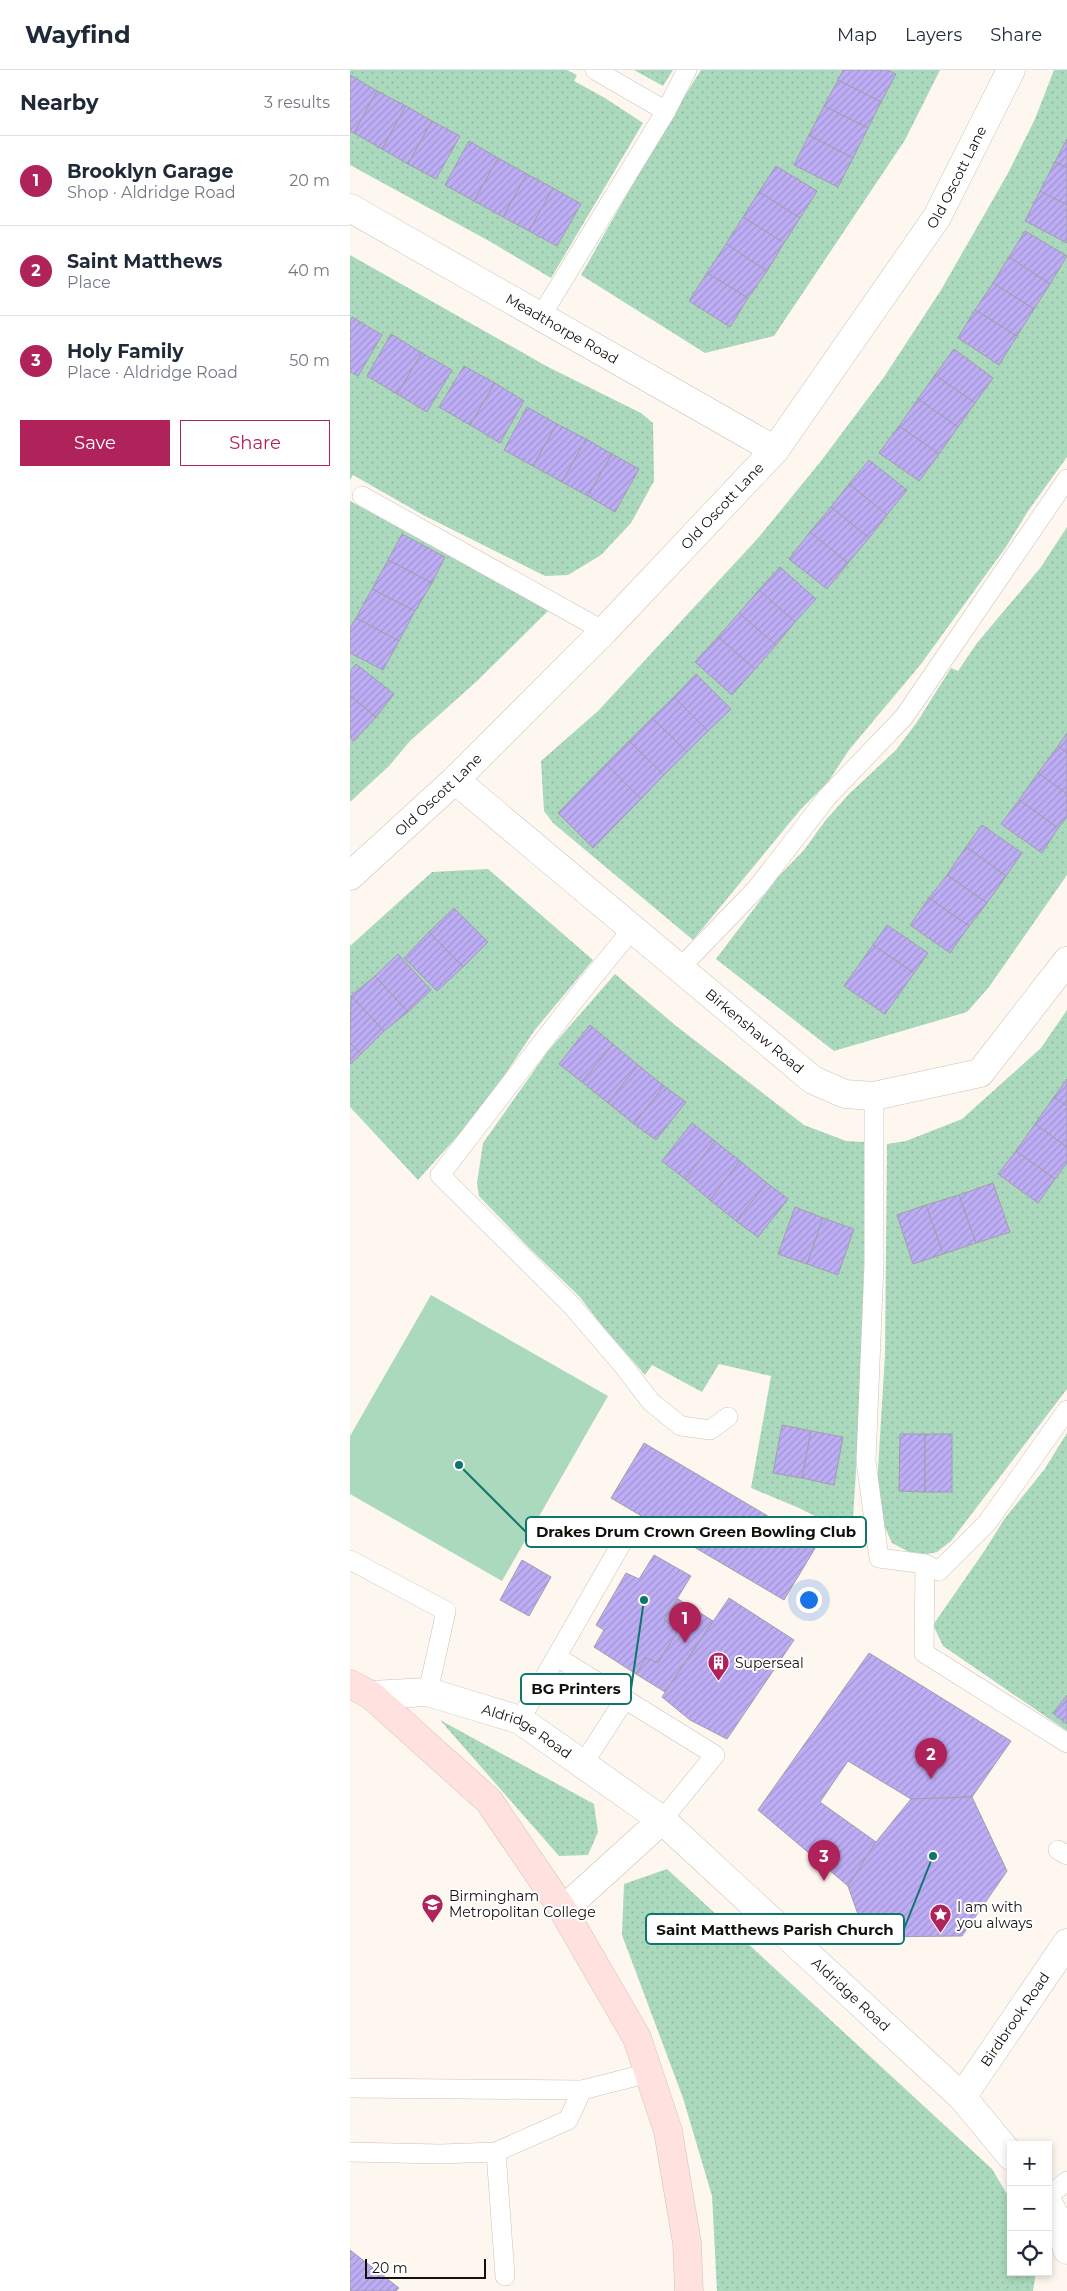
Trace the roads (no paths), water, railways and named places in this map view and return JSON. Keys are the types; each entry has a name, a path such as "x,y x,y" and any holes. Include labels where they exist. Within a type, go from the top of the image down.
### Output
{"street":[{"name":"Old Oscott Lane","path":"350,876 456,780 604,631 775,450 938,217 1011,70"},
{"name":"Meadthorpe Road","path":"350,208 775,450"},
{"name":"Birkenshaw Road","path":"456,780 813,1080 845,1094 874,1096 980,1073 1067,961"},
{"name":"Aldridge Road","path":"360,1689 428,1692 520,1720 662,1820 962,2097 1007,2151"},
{"name":"Aldridge Road","path":"360,1689 489,1801 563,1910 637,2038 668,2131 687,2243 689,2291"},
{"path":"563,1910 662,1820"},
{"name":"Birdbrook Road","path":"962,2097 1067,1943"},
{"path":"1052,2210 1063,2230 1067,2250"}],"lane":[{"path":"595,70 666,111"},
{"path":"541,316 666,111 686,70"},
{"path":"679,969 757,888 828,796 904,717 1067,479"},
{"path":"362,496 604,631"},
{"path":"633,928 576,997 440,1175 572,1306 621,1363 651,1402 681,1426 710,1430 728,1418"},
{"path":"874,1096 874,1264 866,1461 879,1558 926,1564 939,1570 987,1523 1067,1410"},
{"path":"520,1720 624,1539"},
{"path":"350,1560 446,1611 428,1692"},
{"path":"926,1564 924,1652 1067,1743"},
{"path":"557,1657 715,1755 662,1820"},
{"path":"583,1764 625,1699"},
{"path":"350,2088 582,2090 649,2073"},
{"path":"350,2152 440,2154 496,2152 568,2120 582,2090"},
{"path":"496,2152 505,2276"},
{"path":"1052,2193 1067,2181"}],"place":[{"name":"Drakes Drum Crown Green Bowling Club","path":"459,1465"},
{"name":"BG Printers","path":"644,1600"},
{"name":"Brooklyn Garage","path":"685,1643"},
{"name":"Superseal","path":"719,1682"},
{"name":"Saint Matthews","path":"931,1779"},
{"name":"Saint Matthews Parish Church","path":"933,1856"},
{"name":"Holy Family","path":"824,1881"},
{"name":"Birmingham Metropolitan College","path":"433,1923"},
{"name":"I am with you always","path":"941,1934"}]}
